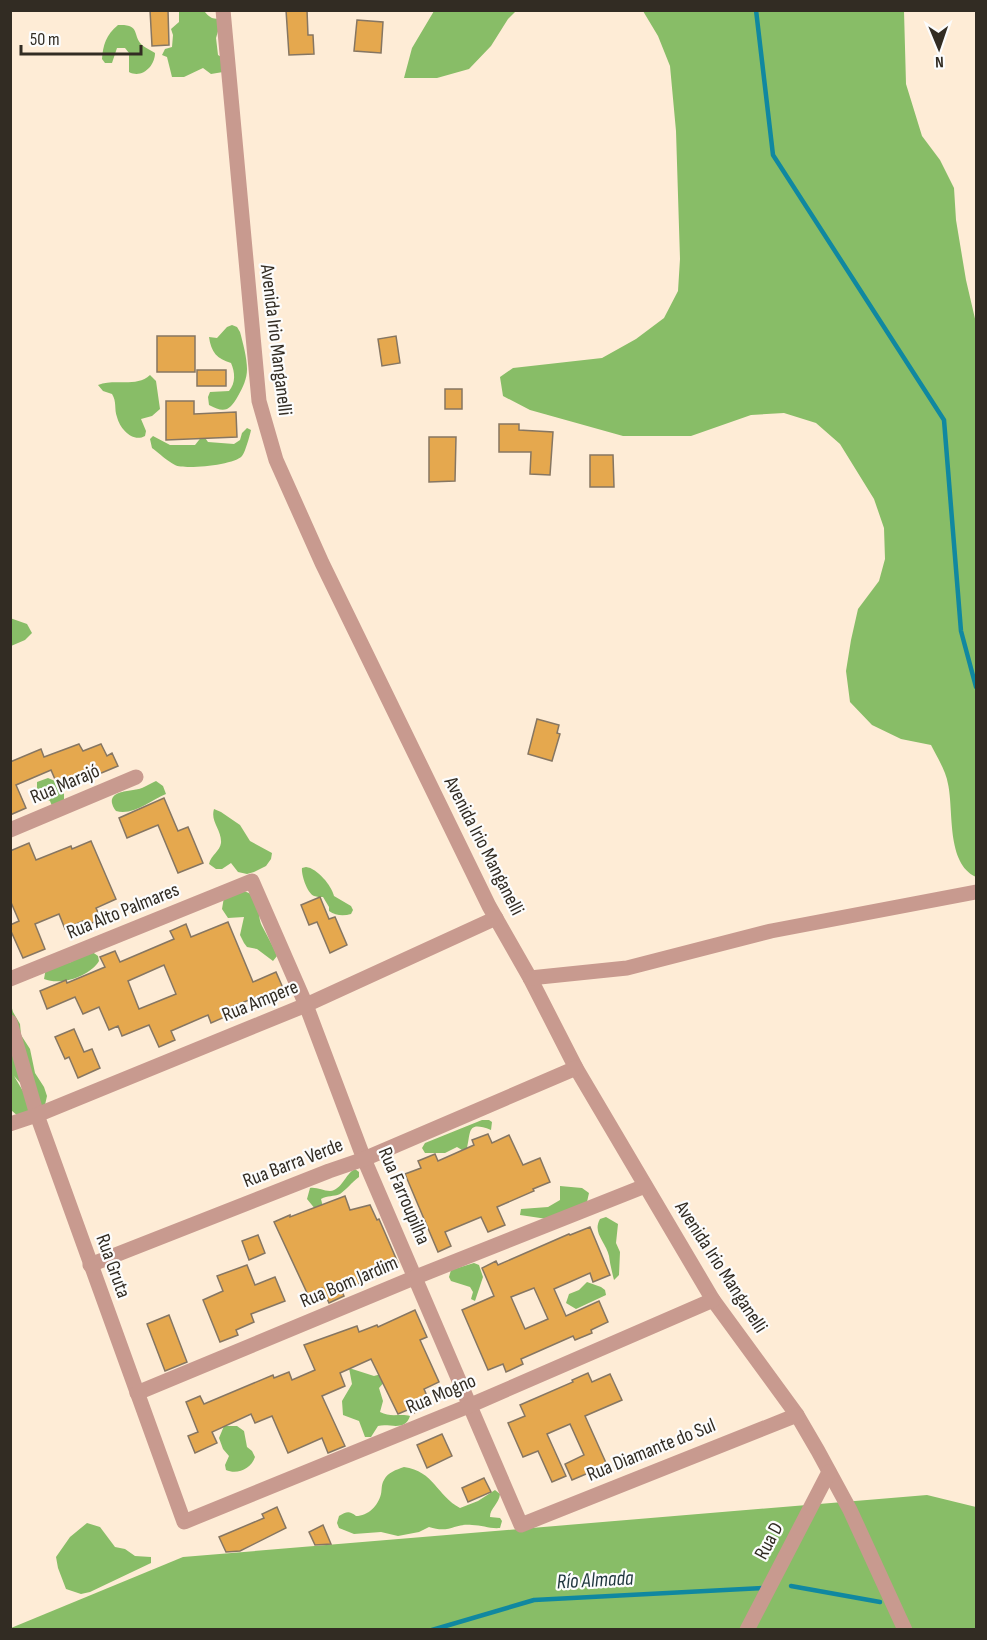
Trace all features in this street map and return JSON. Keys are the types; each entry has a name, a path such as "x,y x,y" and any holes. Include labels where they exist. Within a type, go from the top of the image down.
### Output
{"street":[{"name":"Avenida Irio Manganelli","path":"223,10 249,314 259,401 276,460 344,611 496,918 576,1068 713,1300 797,1415 850,1510 905,1629"},
{"name":"Rua Marajó","path":"10,830 136,777"},
{"name":"Rua Alto Palmares","path":"10,979 252,882"},
{"name":"Rua Farroupilha","path":"252,882 306,1005 364,1159 521,1525"},
{"path":"530,978 627,968 771,931 976,892"},
{"name":"Rua Ampere","path":"10,1124 306,1005 496,918"},
{"name":"Rua Gruta","path":"10,1022 37,1115 184,1522"},
{"name":"Rua Barra Verde","path":"90,1265 364,1159 576,1068"},
{"name":"Rua Bom Jardim","path":"137,1393 416,1277 645,1186"},
{"name":"Rua Mogno","path":"184,1522 471,1405 713,1300"},
{"name":"Rua Diamante do Sul","path":"521,1525 797,1415"},
{"name":"Rua D","path":"747,1629 829,1472"}],"green space":[{"path":"179,11 204,11 212,18 222,18 216,38 218,55 223,58 223,72 211,74 203,68 184,77 172,77 167,57 162,55 165,49 172,47 171,29 179,22"},
{"path":"434,11 516,11 508,19 491,46 469,69 437,78 404,78 412,48"},
{"path":"643,11 904,11 906,84 922,136 940,160 954,188 956,220 976,323 976,877 966,870 956,849 947,779 931,745 901,739 872,725 850,702 846,671 851,640 858,609 879,581 885,559 884,528 874,499 840,444 816,423 784,413 751,415 691,436 623,436 530,410 503,396 500,377 513,368 602,358 636,339 664,318 678,291 680,259 676,131 670,66 658,36"},
{"path":"118,25 133,28 142,45 155,53 153,62 147,70 139,74 129,72 129,53 125,48 117,48 112,63 105,63 102,59 106,40"},
{"path":"232,325 240,332 247,369 242,389 232,405 223,410 209,405 208,397 210,392 229,391 233,385 234,374 231,363 218,357 213,351 209,337 217,338"},
{"path":"150,375 156,381 160,409 152,416 141,419 146,431 145,436 136,438 128,434 121,426 112,394 103,391 98,385 138,381"},
{"path":"247,428 251,430 242,456 230,462 209,466 175,465 152,448 150,439 153,436 170,445 195,445 203,435 208,442 234,444 240,440"},
{"path":"10,618 27,624 32,633 25,640 11,646"},
{"path":"48,778 55,781 56,786 64,792 64,806 52,806 50,801 37,794 37,782"},
{"path":"156,781 163,786 166,794 135,809 116,811 112,804 115,795 142,788"},
{"path":"214,809 240,825 250,841 272,853 266,866 247,874 238,872 231,863 222,869 216,869 209,864 221,843 213,814"},
{"path":"306,867 323,878 334,896 351,906 353,910 351,914 332,913 323,897 311,894 302,874 302,868"},
{"path":"243,891 255,897 257,901 260,921 277,956 273,961 257,949 247,947 244,943 240,935 244,917 228,918 222,909 224,897"},
{"path":"84,951 91,951 98,956 99,961 89,971 67,980 44,979 46,968 59,962 70,962"},
{"path":"10,1001 20,1024 21,1035 30,1049 35,1073 47,1096 45,1105 42,1107 14,1076 36,1113 19,1117 11,1110"},
{"path":"482,1120 492,1122 491,1130 474,1127 470,1132 467,1148 462,1150 457,1147 445,1153 425,1153 422,1148 425,1143"},
{"path":"355,1169 359,1172 359,1177 340,1194 321,1199 323,1207 316,1210 307,1199 310,1188 334,1190"},
{"path":"560,1186 582,1188 589,1193 587,1202 547,1219 520,1215 521,1209 548,1207 560,1200"},
{"path":"606,1217 618,1224 616,1243 620,1252 619,1275 614,1280 607,1251 598,1229 600,1219"},
{"path":"474,1263 479,1265 483,1277 475,1301 471,1299 473,1292 470,1287 451,1281 449,1277 451,1270"},
{"path":"587,1282 601,1287 605,1290 606,1295 576,1309 566,1303 569,1294 579,1290"},
{"path":"349,1368 374,1376 388,1372 386,1380 379,1388 383,1401 380,1412 388,1415 410,1416 408,1421 397,1426 378,1426 371,1437 365,1437 359,1421 343,1415 342,1401 352,1384"},
{"path":"224,1426 237,1426 244,1431 247,1447 255,1457 243,1470 235,1472 226,1470 225,1465 229,1456 223,1449 219,1438"},
{"path":"404,1467 422,1473 460,1508 478,1501 495,1490 500,1494 490,1517 500,1518 502,1521 500,1528 476,1525 461,1525 447,1529 429,1527 419,1532 398,1536 381,1532 354,1534 339,1528 337,1523 339,1516 349,1512 360,1516 372,1510 380,1498 382,1484 386,1477"},
{"path":"927,1495 976,1507 976,1629 11,1630 11,1628 183,1557"},
{"path":"87,1523 100,1527 115,1547 125,1549 135,1556 151,1557 151,1563 90,1592 81,1594 66,1589 56,1557 70,1537"}],"building":[{"path":"150,10 168,10 169,45 152,46"},
{"path":"286,10 307,10 308,35 313,35 314,54 289,55"},
{"path":"357,20 383,22 381,53 354,51"},
{"path":"157,336 195,336 195,372 157,372"},
{"path":"396,336 400,363 382,366 378,339"},
{"path":"197,370 226,370 226,386 197,386"},
{"path":"445,389 462,389 462,409 445,409"},
{"path":"166,401 194,401 194,414 236,412 237,437 166,440"},
{"path":"499,424 519,424 519,430 553,432 550,475 530,474 531,452 499,452"},
{"path":"429,437 456,437 455,481 429,482"},
{"path":"590,455 613,455 614,487 590,487"},
{"path":"537,719 559,725 557,733 560,734 552,761 528,754"},
{"path":"79,744 83,751 101,744 107,756 112,753 118,766 99,774 97,770 77,779 76,776 57,784 51,770 16,785 26,808 10,815 10,762 41,749 44,757"},
{"path":"164,798 178,831 188,827 203,863 178,873 158,825 127,838 119,818"},
{"path":"91,841 116,899 96,908 101,919 85,926 83,921 65,929 59,914 35,924 45,949 23,958 10,929 10,925 19,921 10,900 10,851 29,843 36,860 71,846 72,849"},
{"path":"320,897 329,919 335,917 347,945 330,953 317,922 309,925 301,905"},
{"path":"228,922 253,982 276,972 283,988 224,1010 227,1016 211,1023 208,1015 171,1031 175,1040 159,1047 149,1025 122,1036 118,1026 109,1030 99,1007 83,1014 75,997 47,1009 40,991 66,980 67,983 105,967 100,957 115,951 120,962 174,939 170,931 186,924 191,937","holes":["164,965 176,994 139,1009 128,981"]},
{"path":"74,1029 84,1052 92,1049 100,1068 78,1078 69,1057 65,1059 55,1037"},
{"path":"488,1134 492,1143 509,1135 523,1165 540,1158 550,1182 497,1207 505,1225 488,1232 481,1217 445,1232 451,1246 438,1252 405,1174 421,1168 418,1161 435,1154 438,1161 474,1145 472,1140"},
{"path":"345,1196 350,1210 370,1205 377,1220 379,1219 398,1263 377,1273 378,1276 342,1291 344,1296 329,1303 322,1288 308,1295 274,1222"},
{"path":"590,1227 610,1275 593,1282 590,1273 554,1289 566,1316 599,1301 608,1322 591,1330 592,1333 575,1340 573,1336 521,1359 523,1364 506,1372 503,1364 488,1370 462,1310 494,1296 482,1268 496,1261 498,1265","holes":["534,1288 548,1319 525,1329 511,1297"]},
{"path":"258,1235 265,1253 249,1260 242,1241"},
{"path":"247,1265 255,1285 275,1277 285,1301 251,1314 254,1322 236,1330 238,1335 220,1342 203,1300 223,1291 217,1276"},
{"path":"415,1310 427,1337 420,1340 439,1382 424,1389 431,1405 414,1413 412,1408 398,1414 371,1359 340,1373 345,1386 322,1396 345,1446 328,1453 322,1438 288,1453 272,1416 255,1423 251,1414 212,1432 217,1443 195,1453 188,1436 198,1432 186,1402 200,1396 204,1404 273,1375 274,1378 289,1372 292,1380 315,1370 304,1345 357,1326 359,1332 377,1325 378,1327"},
{"path":"169,1315 187,1362 165,1371 147,1324"},
{"path":"588,1373 592,1382 610,1374 622,1400 585,1416 607,1465 572,1480 565,1464 584,1455 570,1424 547,1434 566,1476 552,1482 538,1451 523,1457 508,1423 525,1416 520,1405"},
{"path":"442,1434 452,1456 427,1468 417,1445"},
{"path":"484,1478 491,1492 468,1502 462,1488"},
{"path":"277,1507 286,1528 240,1551 226,1552 219,1537 264,1518 262,1514"},
{"path":"323,1525 331,1544 315,1545 309,1532"}],"waterway":[{"path":"756,10 773,155 944,420 961,631 976,687"},
{"name":"Río Almada","path":"791,1586 880,1602"},
{"name":"Río Almada","path":"432,1630 534,1600 763,1588"}]}
